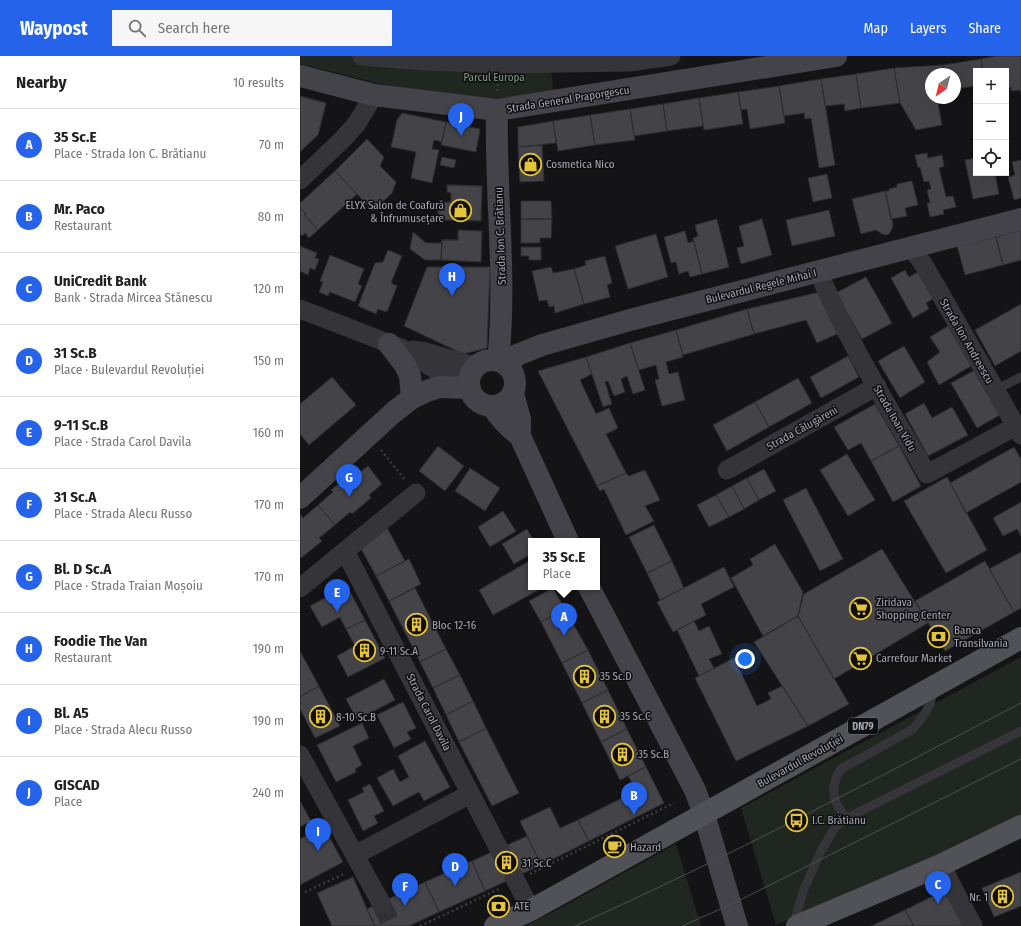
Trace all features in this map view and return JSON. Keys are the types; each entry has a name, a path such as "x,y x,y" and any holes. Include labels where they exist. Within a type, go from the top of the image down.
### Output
{"main road":[{"name":"Bulevardul Revoluției","path":"495,926 530,910 1021,638"},
{"path":"796,926 942,865 1021,826"}],"street":[{"path":"362,56 426,62 499,64 630,62 671,56"},
{"name":"Strada General Praporgescu","path":"300,76 374,95 496,110 836,56"},
{"path":"300,180 352,128 374,95"},
{"name":"Strada Ion C. Brătianu","path":"496,110 502,294 502,363"},
{"name":"Bulevardul Regele Mihai I","path":"502,363 542,345 630,320 912,248 1021,218"},
{"name":"Strada Ion Andreescu","path":"912,248 925,267 1019,431"},
{"name":"Strada Ioan Vidu","path":"818,271 832,302 877,386 927,474 1019,431"},
{"path":"300,310 395,346 426,352 472,379"},
{"path":"395,346 410,376 412,398"},
{"path":"300,498 394,412 412,398 439,387 472,379 487,361 502,363 513,373 516,383 513,393 508,400 501,405 492,406 482,404 474,397 472,379"},
{"name":"Strada Călugăreni","path":"728,470 877,386"},
{"path":"513,393 520,419 520,436 567,538"},
{"path":"492,406 499,418 520,436"},
{"path":"300,588 416,493"},
{"name":"Strada Carol Davila","path":"345,550 499,849"},
{"path":"591,590 695,790 704,814 738,926"},
{"path":"300,755 381,902"},
{"path":"355,855 470,794"},
{"path":"942,865 973,926"},
{"path":"515,879 530,910"}],"lane":[{"path":"995,390 1021,377"},
{"path":"847,818 838,806 833,792 833,784 836,776 841,769 913,729 924,715 930,704 935,686"},
{"path":"793,926 804,889 821,851 835,827 847,818 1021,731"}],"path":[{"path":"496,110 499,64"},
{"path":"369,435 416,493"},
{"path":"420,926 674,803"},
{"path":"305,892 348,872"}],"green space":[{"name":"Parcul Europa","path":"300,56 550,56 553,90 518,97 485,99 439,94 381,84 300,64"},
{"path":"1021,657 1021,815 948,853 776,925 741,808"},
{"path":"676,844 701,926 524,926 553,912"}],"building":[{"path":"996,56 1021,56 1021,94 1020,90 1011,91 1011,87 1009,87 1009,68 982,68 981,59"},
{"path":"981,59 982,68 973,68 973,86 961,88 961,68 943,68 943,65"},
{"path":"943,65 943,68 925,68 925,104 938,104 942,125 916,130 900,103 894,68"},
{"path":"894,68 900,103 861,108 856,74"},
{"path":"856,74 861,108 845,111 844,104 825,106 821,79"},
{"path":"821,79 835,165 819,168 811,118 805,119 804,113 784,116 779,86"},
{"path":"779,86 785,123 750,129 747,109 741,110 738,92"},
{"path":"738,92 743,124 704,130 699,98"},
{"path":"300,96 326,103 318,135 300,152"},
{"path":"300,96 326,103 318,135 300,152"},
{"path":"699,98 703,126 667,131 663,104"},
{"path":"663,104 667,131 634,136 630,109"},
{"path":"630,109 635,140 595,145 590,115"},
{"path":"402,113 446,122 442,142 434,140 432,149 439,150 432,183 411,178 416,152 391,147 397,120"},
{"path":"590,115 595,145 558,151 553,121"},
{"path":"553,121 556,143 518,147 518,127"},
{"path":"446,122 480,129 476,152 441,145"},
{"path":"367,139 384,157 380,166 396,182 392,193 373,211 335,171"},
{"path":"542,145 544,181 520,182 518,147"},
{"path":"927,153 928,158 942,155 944,166 939,168 946,197 953,196 956,207 943,210 944,214 930,217 927,203 930,203 927,190 931,189 929,181 924,182 920,167 918,168 915,155"},
{"path":"442,157 456,160 454,168 440,165"},
{"path":"973,159 973,176 996,176 999,194 973,199 965,160"},
{"path":"1021,160 1021,198 1014,200 1008,177 1015,175 1012,162"},
{"path":"335,171 357,194 318,230 305,216 305,213 300,208 300,203"},
{"path":"827,174 832,198 813,202 808,178"},
{"path":"912,181 918,205 905,208 907,216 891,219 885,191 889,191 889,189 897,187 897,184"},
{"name":"ELYX Salon de Coafură & Înfrumusețare","path":"447,185 482,186 481,221 438,220 438,202 451,202 451,193 447,192"},
{"name":"ELYX Salon de Coafură & Înfrumusețare","path":"447,185 482,186 481,221 438,220 438,202 451,202 451,193 447,192"},
{"path":"885,191 893,224 892,229 889,234 886,235 876,230 861,234 852,199"},
{"path":"521,201 551,201 552,219 521,219"},
{"path":"300,208 318,230 309,238 305,233 302,236 300,233"},
{"path":"829,210 835,236 792,246 786,220"},
{"path":"521,219 552,219 551,238 540,238 540,243 521,243"},
{"path":"717,219 729,267 702,274 693,238 698,236 695,225"},
{"path":"762,219 772,255 741,264 737,248 744,246 739,226"},
{"path":"458,230 482,231 481,262 441,260 442,240 458,240"},
{"path":"458,230 482,231 481,262 441,260 442,240 458,240"},
{"path":"1021,230 1021,260 1003,265 996,237"},
{"path":"685,231 688,243 694,241 702,274 690,277 688,271 679,274 676,262 671,263 664,237"},
{"path":"413,232 426,243 442,243 441,260 425,260 410,249"},
{"path":"656,234 668,277 628,289 615,246"},
{"path":"996,237 1003,265 965,275 957,246"},
{"path":"300,246 317,253 315,258 319,259 315,270 310,268 308,275 300,271"},
{"path":"521,247 541,247 541,260 529,260 529,256 521,256"},
{"path":"388,250 402,256 391,283 397,286 387,312 378,309 376,314 358,306 375,263 383,262"},
{"path":"330,255 364,269 358,284 362,286 355,302 330,292 328,296 319,292 323,282 320,281"},
{"path":"605,256 612,283 607,285 610,297 584,304 574,269 586,265 585,261"},
{"path":"427,267 490,267 487,348 463,354 404,326"},
{"path":"551,267 553,273 574,269 584,304 555,313 554,306 549,307 547,300 539,301 532,271"},
{"path":"905,270 909,277 918,272 933,299 926,303 929,309 913,318 891,278"},
{"path":"866,277 892,323 862,339 836,293"},
{"path":"820,292 839,333 817,343 806,320 754,334 747,309"},
{"path":"1021,304 1021,351 995,366 975,330"},
{"path":"747,309 754,334 683,355 676,330"},
{"path":"948,326 971,366 939,385 927,362 940,352 930,337"},
{"path":"676,330 683,357 666,362 669,374 678,372 685,400 662,406 655,380 659,379 656,365 639,370 630,343"},
{"path":"630,343 645,390 633,394 627,376 621,379 625,392 614,396 608,381 605,382 612,404 603,407 586,357"},
{"path":"904,346 925,382 900,398 878,361"},
{"path":"848,356 859,377 821,398 810,377"},
{"path":"586,357 592,374 580,380 596,414 609,408 618,428 606,434 626,473 597,486 538,371"},
{"path":"975,370 1000,415 977,428 951,383"},
{"path":"332,377 356,405 309,445 300,434 300,404"},
{"path":"798,378 812,403 769,427 755,402"},
{"path":"755,402 769,427 727,451 713,425"},
{"path":"924,403 932,418 952,407 968,435 928,456 905,414"},
{"path":"875,404 899,446 871,461 861,443 848,450 834,427"},
{"path":"438,446 464,466 445,491 419,471"},
{"path":"899,446 921,486 893,502 871,461"},
{"path":"1014,447 1021,459 1021,482 966,513 950,483"},
{"path":"847,454 875,500 848,516 820,470"},
{"path":"368,466 382,484 369,495 371,498 352,514 350,512 335,525 318,505 333,492 331,490 350,475 352,478"},
{"path":"470,468 500,488 485,511 455,491"},
{"path":"764,469 776,491 759,500 747,478"},
{"path":"645,470 660,500 645,506 654,521 626,535 604,489 600,491 597,486 626,473 629,476"},
{"path":"947,477 987,550 946,573 904,501"},
{"path":"747,478 759,500 744,509 732,486"},
{"path":"732,486 744,509 729,517 716,495"},
{"path":"806,488 843,559 820,571 783,500"},
{"path":"716,495 729,517 709,527 697,505"},
{"path":"1021,502 1021,536 1017,529 1003,536 993,518"},
{"path":"318,505 335,525 319,538 322,541 301,558 300,516 301,515 303,518"},
{"path":"503,511 516,531 490,547 478,527"},
{"path":"654,525 672,561 647,573 629,537"},
{"path":"386,526 405,561 376,576 360,547"},
{"path":"527,529 532,538 528,538 528,556 514,564 502,544"},
{"path":"775,544 803,592 798,616 763,636 731,578 753,565 750,559"},
{"name":"Ziridava Shopping Center","path":"882,549 928,623 834,679 798,616 804,594"},
{"path":"1021,552 1021,608 1014,612 989,569"},
{"path":"409,559 421,584 389,601 376,576"},
{"path":"672,561 684,588 660,600 647,573"},
{"path":"985,561 1014,612 945,651 915,601"},
{"path":"528,562 528,590 539,590 493,615 479,590"},
{"path":"724,567 734,587 701,604 706,615 673,632 657,602"},
{"path":"347,586 365,620 346,629 340,617 322,627 310,606"},
{"name":"Bloc 12-16","path":"415,588 446,649 420,662 389,601"},
{"path":"549,590 554,590 565,609 541,622 529,601"},
{"path":"565,609 588,650 562,663 541,622"},
{"path":"798,616 849,704 808,726 754,642"},
{"name":"9-11 Sc.A","path":"365,620 385,658 348,677 337,656 355,646 346,629"},
{"path":"694,621 699,631 709,626 722,654 709,659 714,668 699,676 677,630"},
{"path":"446,649 460,675 433,688 420,662"},
{"name":"35 Sc.D","path":"588,650 608,690 582,703 562,663"},
{"path":"300,651 319,686 300,697"},
{"path":"734,658 757,706 771,699 768,693 782,686 808,726 736,761 695,678"},
{"path":"460,675 473,701 446,715 433,688"},
{"path":"384,679 395,700 357,720 346,699"},
{"name":"8-10 Sc.B","path":"319,686 340,726 315,738 300,709 300,697"},
{"name":"35 Sc.C","path":"608,690 627,729 601,742 582,703"},
{"path":"473,701 486,728 459,742 446,715"},
{"path":"403,702 416,728 407,732 411,739 394,748 377,715"},
{"path":"362,723 369,738 353,746 362,765 355,769 356,772 336,782 317,745"},
{"path":"486,728 519,793 492,806 459,742"},
{"name":"35 Sc.B","path":"627,729 646,767 620,780 601,742"},
{"path":"425,741 450,787 424,801 419,792 393,806 377,778 393,769 400,782 409,777 398,756"},
{"path":"646,767 664,803 589,841 578,820 636,791 628,776"},
{"path":"370,784 384,811 374,816 378,823 363,831 348,800 364,792 362,788"},
{"path":"300,801 311,821 300,827"},
{"path":"550,807 560,828 578,820 589,841 541,865 520,821"},
{"path":"324,827 343,862 300,885 300,839"},
{"name":"31 Sc.C","path":"527,836 541,865 485,891 472,861"},
{"path":"472,861 485,891 439,912 425,882"},
{"name":"Nr. 1","path":"1021,872 1021,906 994,917 982,888"},
{"path":"353,877 375,926 332,926 317,893"},
{"path":"425,882 439,912 409,926 375,926 367,909"},
{"path":"947,889 966,926 914,926 905,910"},
{"path":"905,910 914,926 871,926"}],"tunnel":[{"path":"499,849 514,877"},
{"path":"381,903 392,926"}],"tram line":[{"path":"575,926 744,846 1021,703"},
{"path":"682,926 732,904 1021,759"}],"place":[{"name":"GISCAD","path":"461,136"},
{"name":"Cosmetica Nico","path":"530,164"},
{"name":"ELYX Salon de Coafură & Înfrumusețare","path":"460,211"},
{"name":"Foodie The Van","path":"452,296"},
{"name":"Bl. D Sc.A","path":"349,497"},
{"name":"Ziridava Shopping Center","path":"860,608"},
{"name":"9-11 Sc.B","path":"337,612"},
{"name":"Bloc 12-16","path":"417,625"},
{"name":"35 Sc.E","path":"564,636"},
{"name":"Banca Transilvania","path":"939,636"},
{"name":"9-11 Sc.A","path":"364,651"},
{"name":"Carrefour Market","path":"860,658"},
{"name":"35 Sc.D","path":"585,676"},
{"name":"35 Sc.C","path":"604,716"},
{"name":"8-10 Sc.B","path":"320,717"},
{"name":"35 Sc.B","path":"623,754"},
{"name":"Mr. Paco","path":"634,815"},
{"name":"I.C. Brătianu","path":"797,820"},
{"name":"Hazard","path":"614,847"},
{"name":"Bl. A5","path":"318,851"},
{"name":"31 Sc.C","path":"506,863"},
{"name":"31 Sc.B","path":"455,886"},
{"name":"Nr. 1","path":"1003,897"},
{"name":"UniCredit Bank","path":"938,904"},
{"name":"31 Sc.A","path":"405,906"},
{"name":"ATE","path":"498,906"}]}
